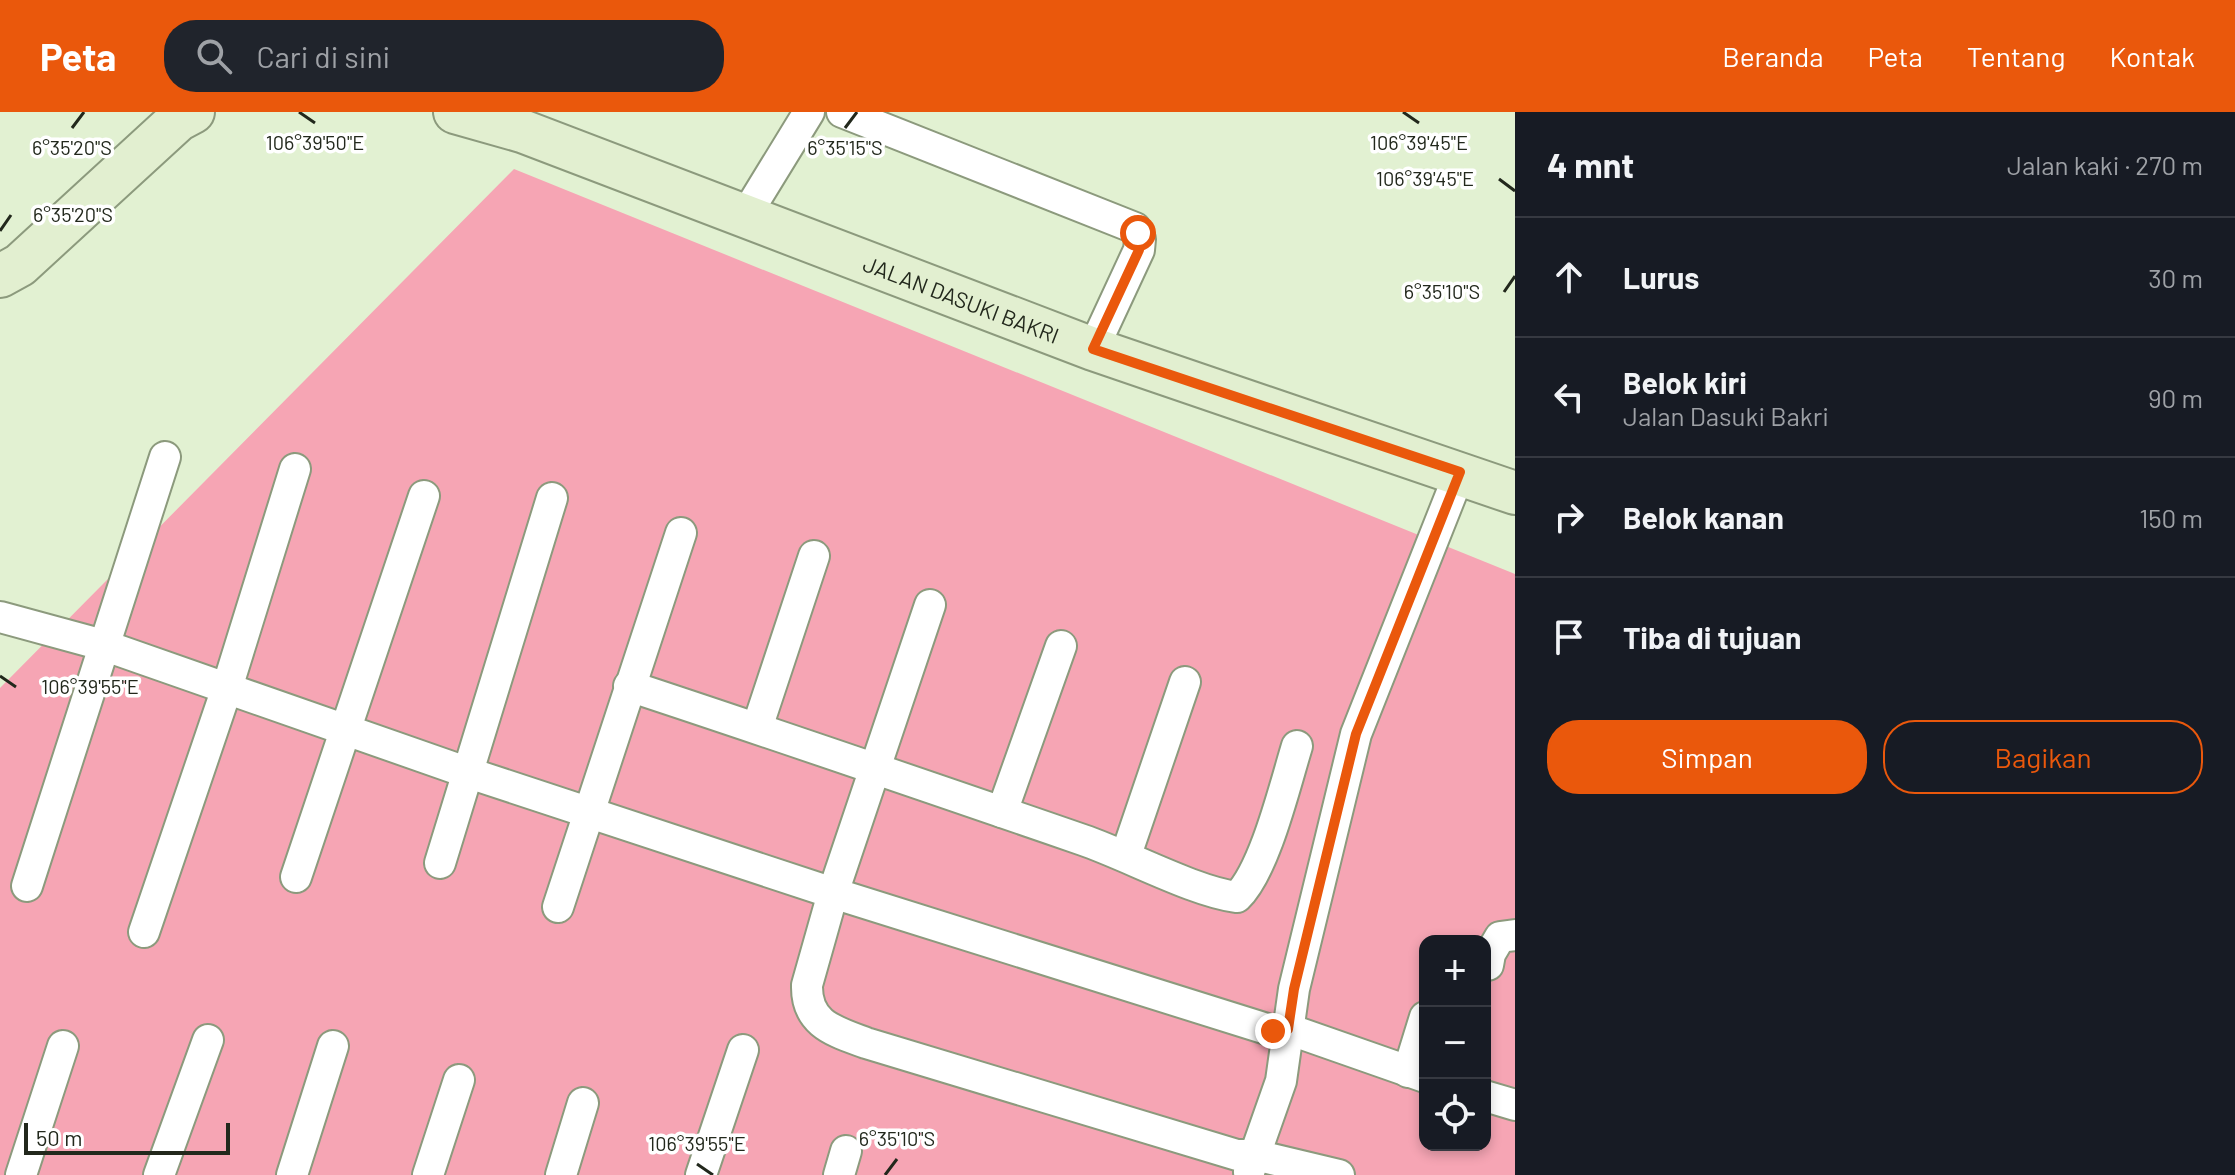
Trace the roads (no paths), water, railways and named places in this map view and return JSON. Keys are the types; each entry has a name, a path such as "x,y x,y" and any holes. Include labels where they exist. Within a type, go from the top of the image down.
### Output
{"main road":[{"path":"0,276 20,265 178,120 193,112"},
{"name":"JALAN DASUKI BAKRI","path":"455,112 522,131 1093,349 1515,493"}],"street":[{"path":"744,218 809,112"},
{"path":"842,112 1135,228 1141,242 1139,250 1093,349"},
{"path":"27,886 165,457"},
{"path":"144,932 227,688 295,469"},
{"path":"1252,1165 1281,1081 1294,989 1356,734 1460,472"},
{"path":"296,877 424,496"},
{"path":"440,863 552,498"},
{"path":"558,907 681,533"},
{"path":"757,728 814,556"},
{"path":"930,605 833,893 807,985 807,1000 813,1016 825,1028 866,1043 1237,1155 1252,1165 1339,1175"},
{"path":"0,617 103,645 466,772 833,893 1273,1031 1288,1029 1416,1075"},
{"path":"1002,812 1061,646"},
{"path":"1126,855 1185,682"},
{"path":"629,686 1126,855 1209,890 1237,897 1248,887 1277,814 1297,746"},
{"path":"1496,968 1500,937 1515,935"},
{"path":"159,1175 208,1040"},
{"path":"21,1175 63,1046"},
{"path":"292,1175 333,1046"},
{"path":"701,1175 743,1050"},
{"path":"428,1175 459,1080"},
{"path":"1491,1098 1515,1105"},
{"path":"561,1175 583,1103"}]}
